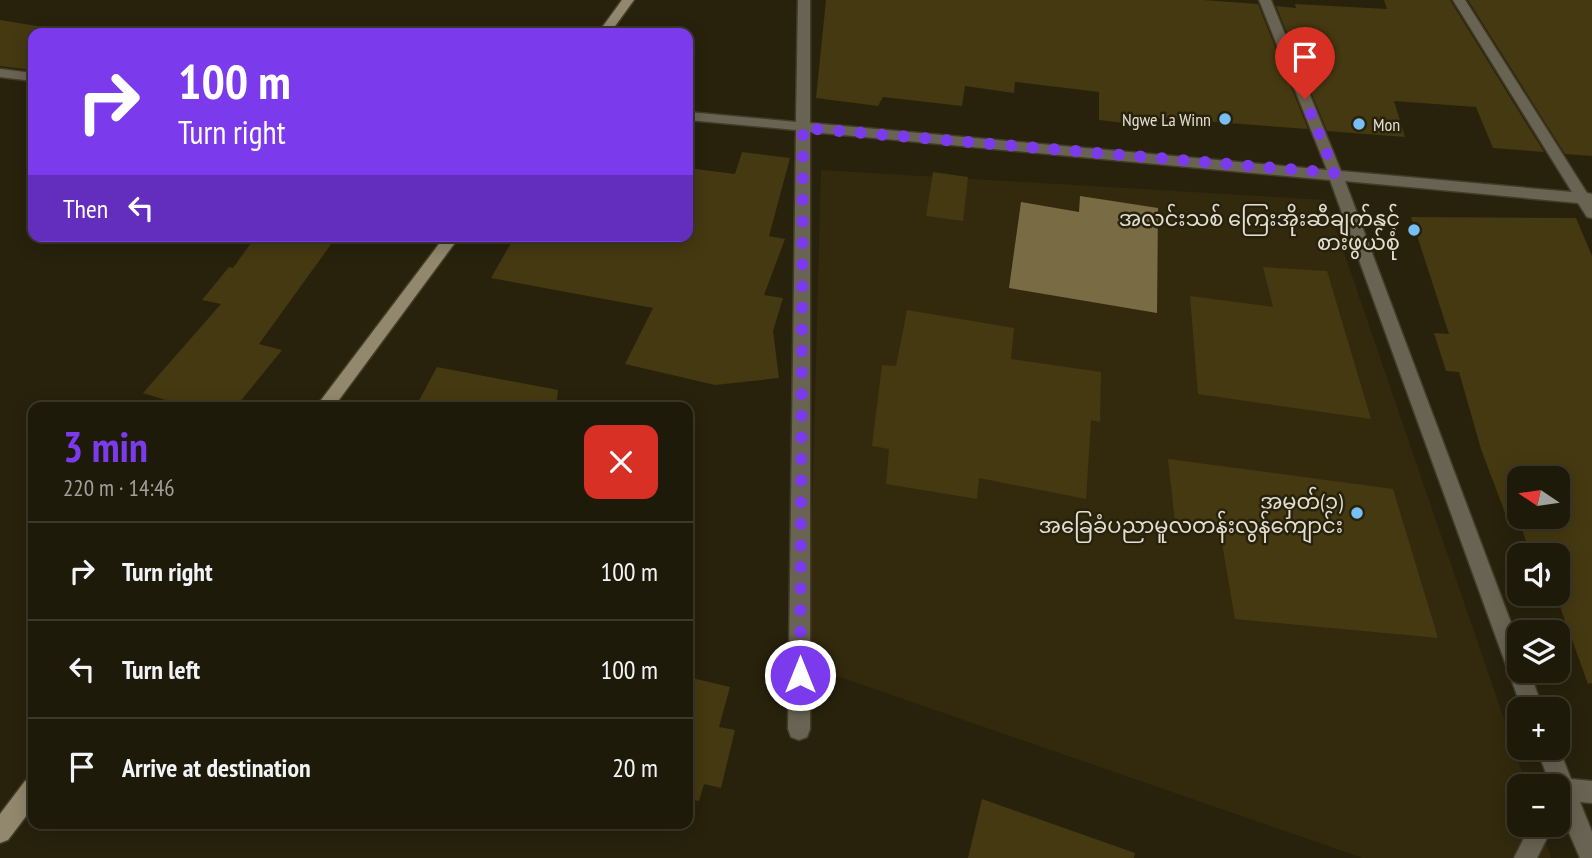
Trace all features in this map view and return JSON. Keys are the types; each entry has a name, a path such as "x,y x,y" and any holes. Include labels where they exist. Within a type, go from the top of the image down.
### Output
{"main road":[{"path":"608,28 628,0"},
{"path":"328,402 448,242"},
{"path":"0,832 28,796"}],"street":[{"path":"799,730 804,0"},
{"path":"1265,0 1335,173 1529,697"},
{"path":"1459,0 1588,198 1592,213"},
{"path":"0,73 28,76"},
{"path":"693,117 1588,198"},
{"path":"1570,793 1592,792"},
{"path":"1570,814 1591,858"},
{"path":"1525,858 1536,837"}],"shaded area":[{"path":"821,170 1326,200 1507,728 1507,760 1518,760 1523,774 1507,774 1507,837 1544,837 1551,858 1363,858 808,666"},
{"path":"1080,196 1158,208 1157,313 1009,288 1021,202 1079,212"}],"building":[{"path":"826,0 1203,0 1258,4 1308,129 1149,117 1150,126 1099,120 1099,92 1015,82 1014,93 965,86 962,106 883,97 878,106 816,98"},
{"path":"1384,0 1450,0 1544,152 1493,148 1476,107 1394,101 1405,137 1327,131 1276,6 1296,8 1295,4 1387,9"},
{"path":"1468,0 1592,0 1592,156 1565,154"},
{"path":"0,20 49,28 28,28 28,70 0,66"},
{"path":"742,152 790,158 769,236 785,239 764,295 783,298 773,331 779,378 715,385 625,364 653,308 491,278 512,242 693,242 693,169 735,174"},
{"path":"933,172 968,177 963,221 926,216"},
{"path":"1411,217 1576,218 1592,256 1592,683 1588,684 1570,634 1570,620 1565,620 1560,606 1570,606 1570,543 1527,543 1522,529 1570,529 1570,466 1507,466 1507,518 1481,449 1459,372 1446,371 1434,333 1449,334"},
{"path":"252,242 333,242 259,344 282,350 240,402 172,402 143,393 221,304 202,300 229,267 233,268"},
{"path":"1263,267 1327,271 1371,419 1198,394 1190,296 1273,307"},
{"path":"907,310 1014,328 1011,359 1101,372 1100,422 1091,420 1086,499 979,478 977,499 886,484 889,449 872,446 882,365 896,366"},
{"path":"437,367 558,390 557,402 418,402"},
{"path":"1168,459 1393,489 1438,638 1235,619 1219,526 1175,522"},
{"path":"693,678 730,687 719,727 735,730 721,788 704,784 699,801 693,800"},
{"path":"982,799 1135,853 1134,858 968,858"}],"place":[{"name":"Ngwe La Winn","path":"1225,119"},
{"name":"Mon","path":"1359,124"},
{"name":"အလင်းသစ် ကြေးအိုးဆီချက်နှင့် စားဖွယ်စုံ","path":"1414,230"},
{"name":"အမှတ်(၁) အခြေခံပညာမူလတန်းလွန်ကျောင်း","path":"1357,513"}],"route":[{"path":"800,675 803,128 1335,173 1305,99"}]}
